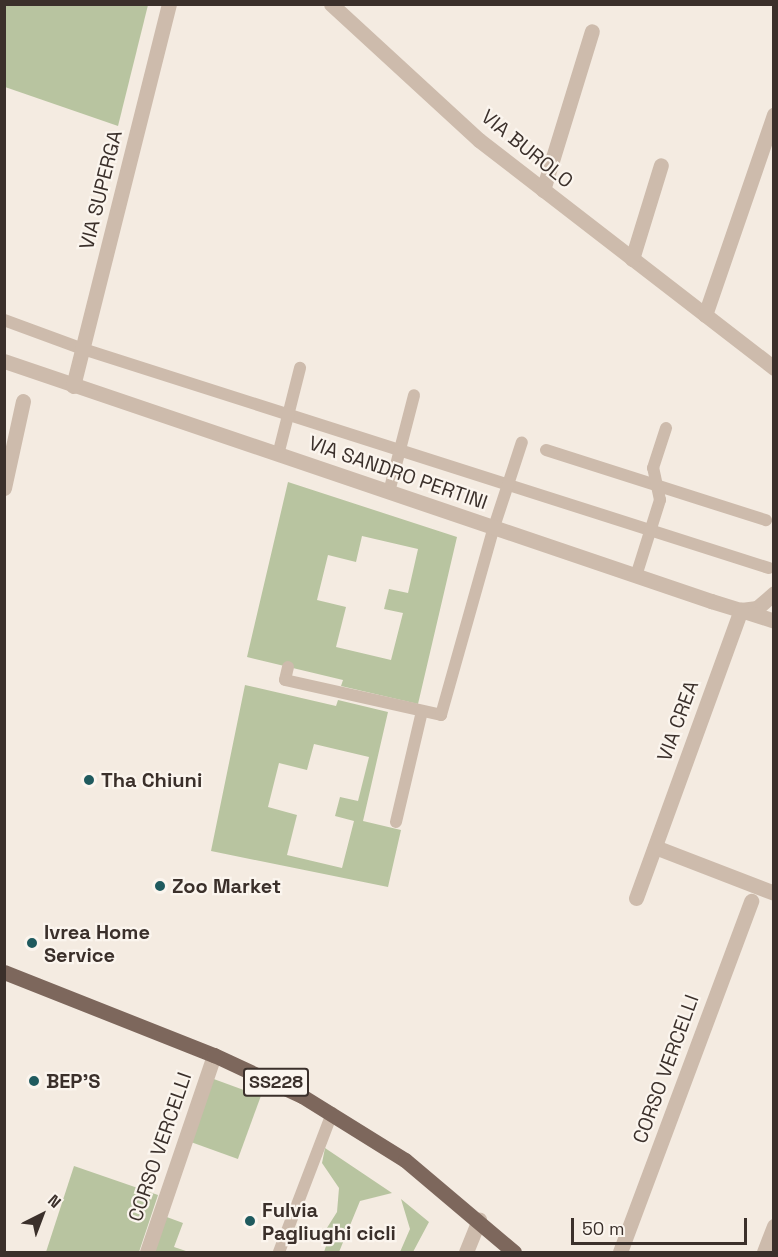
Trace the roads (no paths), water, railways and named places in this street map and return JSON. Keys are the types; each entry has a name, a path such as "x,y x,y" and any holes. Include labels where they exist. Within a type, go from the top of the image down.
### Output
{"main road":[{"name":"CORSO VERCELLI","path":"4,972 214,1055 286,1087 332,1113 405,1160 514,1252"}],"street":[{"name":"VIA SUPERGA","path":"73,386 169,4"},
{"name":"VIA BUROLO","path":"331,4 479,140 774,368"},
{"path":"543,190 592,31"},
{"path":"705,315 774,116"},
{"path":"632,259 661,165"},
{"name":"VIA SANDRO PERTINI","path":"4,361 774,621"},
{"path":"4,488 23,401"},
{"path":"741,610 758,608 773,597"},
{"name":"VIA CREA","path":"636,898 741,610"},
{"path":"655,847 774,892"},
{"name":"CORSO VERCELLI","path":"620,1252 751,901"},
{"name":"CORSO VERCELLI","path":"147,1252 214,1055"},
{"path":"466,1252 478,1220"},
{"path":"764,1252 774,1226"}],"lane":[{"path":"4,320 83,349 769,568"},
{"path":"278,455 300,368"},
{"path":"389,492 414,395"},
{"path":"636,576 660,500 653,468 666,428"},
{"path":"288,667 285,680 441,715 494,527 522,442"},
{"path":"546,450 766,520"},
{"path":"396,822 422,711"},
{"path":"279,1252 332,1113"}],"place":[{"name":"Tha Chiuni","path":"89,780"},
{"name":"Zoo Market","path":"160,886"},
{"name":"Ivrea Home Service","path":"32,943"},
{"name":"BEP'S","path":"34,1081"},
{"name":"Fulvia Pagliughi cicli","path":"250,1221"}]}
